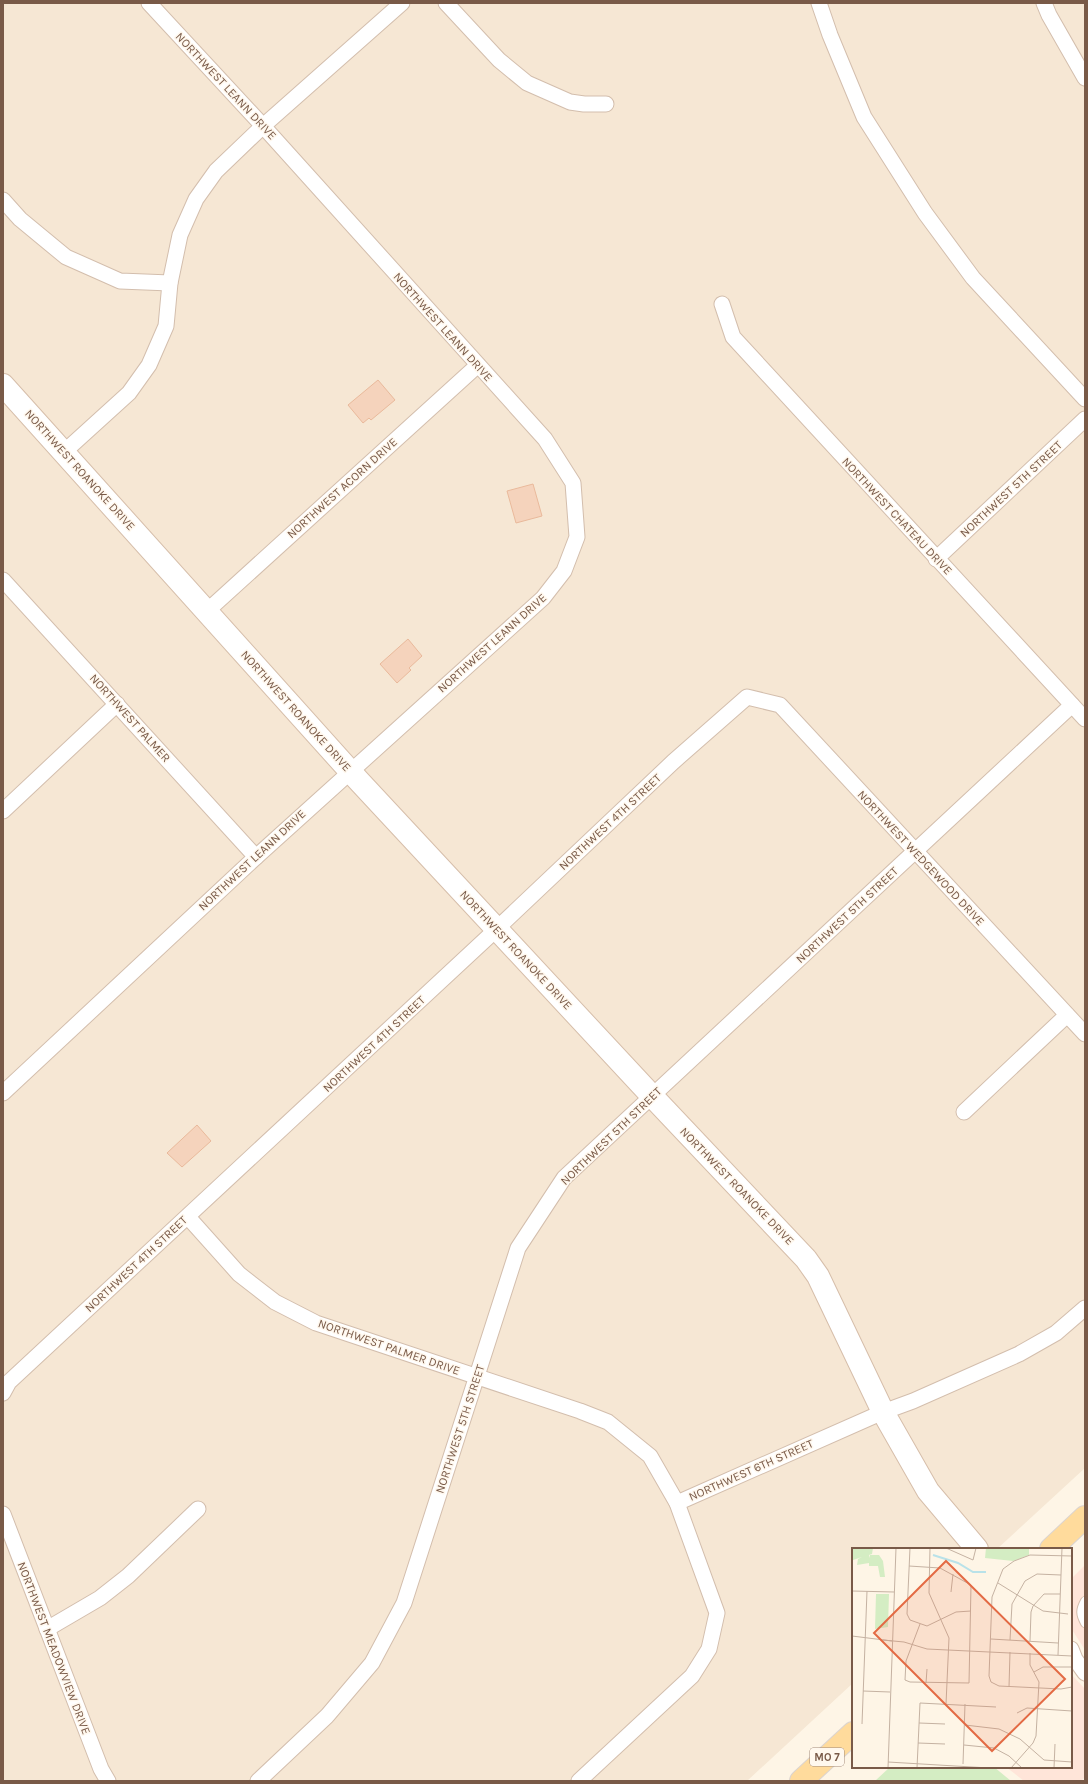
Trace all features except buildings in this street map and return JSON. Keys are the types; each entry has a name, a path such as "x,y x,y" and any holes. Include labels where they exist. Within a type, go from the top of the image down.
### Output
{"main road":[{"path":"1052,1548 1085,1517"},
{"name":"MO 7","path":"800,1781 852,1734"}],"street":[{"name":"NORTHWEST LEANN DRIVE","path":"3,1093 256,856 543,598 564,571 577,537 573,483 545,439 150,3"},
{"path":"64,452 129,393 149,365 166,326 170,283 180,235 196,199 216,171 263,126 402,3"},
{"path":"446,3 499,60 527,83 570,102 584,104 606,104"},
{"path":"819,3 830,35 864,117 925,213 973,278 1085,399"},
{"path":"1044,3 1049,15 1085,78"},
{"path":"3,200 20,219 66,257 120,281 170,283"},
{"name":"NORTHWEST CHATEAU DRIVE","path":"722,304 733,337 1085,719"},
{"name":"NORTHWEST ACORN DRIVE","path":"206,612 478,365"},
{"name":"NORTHWEST ROANOKE DRIVE","path":"3,385 350,771 652,1096 806,1259 818,1276 883,1412 928,1491 976,1548"},
{"name":"NORTHWEST 5TH STREET","path":"936,559 1085,419"},
{"name":"NORTHWEST PALMER","path":"3,580 256,856"},
{"name":"NORTHWEST WEDGEWOOD DRIVE","path":"747,697 780,705 1085,1034"},
{"name":"NORTHWEST 4TH STREET","path":"3,1393 9,1382 497,929 674,762 747,697"},
{"path":"3,811 117,704"},
{"name":"NORTHWEST 5TH STREET","path":"258,1781 327,1716 372,1663 404,1604 518,1248 564,1178 1072,705"},
{"path":"964,1112 1067,1015"},
{"name":"NORTHWEST PALMER DRIVE","path":"188,1217 239,1274 275,1302 316,1323 580,1411 608,1422 650,1456 677,1503"},
{"name":"NORTHWEST 6TH STREET","path":"579,1781 692,1676 709,1648 717,1612 677,1503 1019,1354 1056,1333 1085,1308"},
{"path":"47,1629 100,1598 128,1576 198,1509"},
{"name":"NORTHWEST MEADOWVIEW DRIVE","path":"3,1514 101,1769 108,1781"},
{"path":"1072,1657 1085,1673"}],"lane":[{"path":"1085,1601 1081,1608 1081,1616 1085,1623"}],"shaded area":[{"path":"3,3 1085,3 1085,1468 998,1548 852,1548 852,1684 747,1781 3,1781"},
{"path":"1085,1565 1085,1650 1072,1630 1072,1578"},
{"path":"1072,1675 1085,1689 1085,1777 1081,1781 1024,1781 1007,1768 1072,1768"}],"green space":[{"path":"889,1768 995,1768 1011,1781 875,1781"}]}
